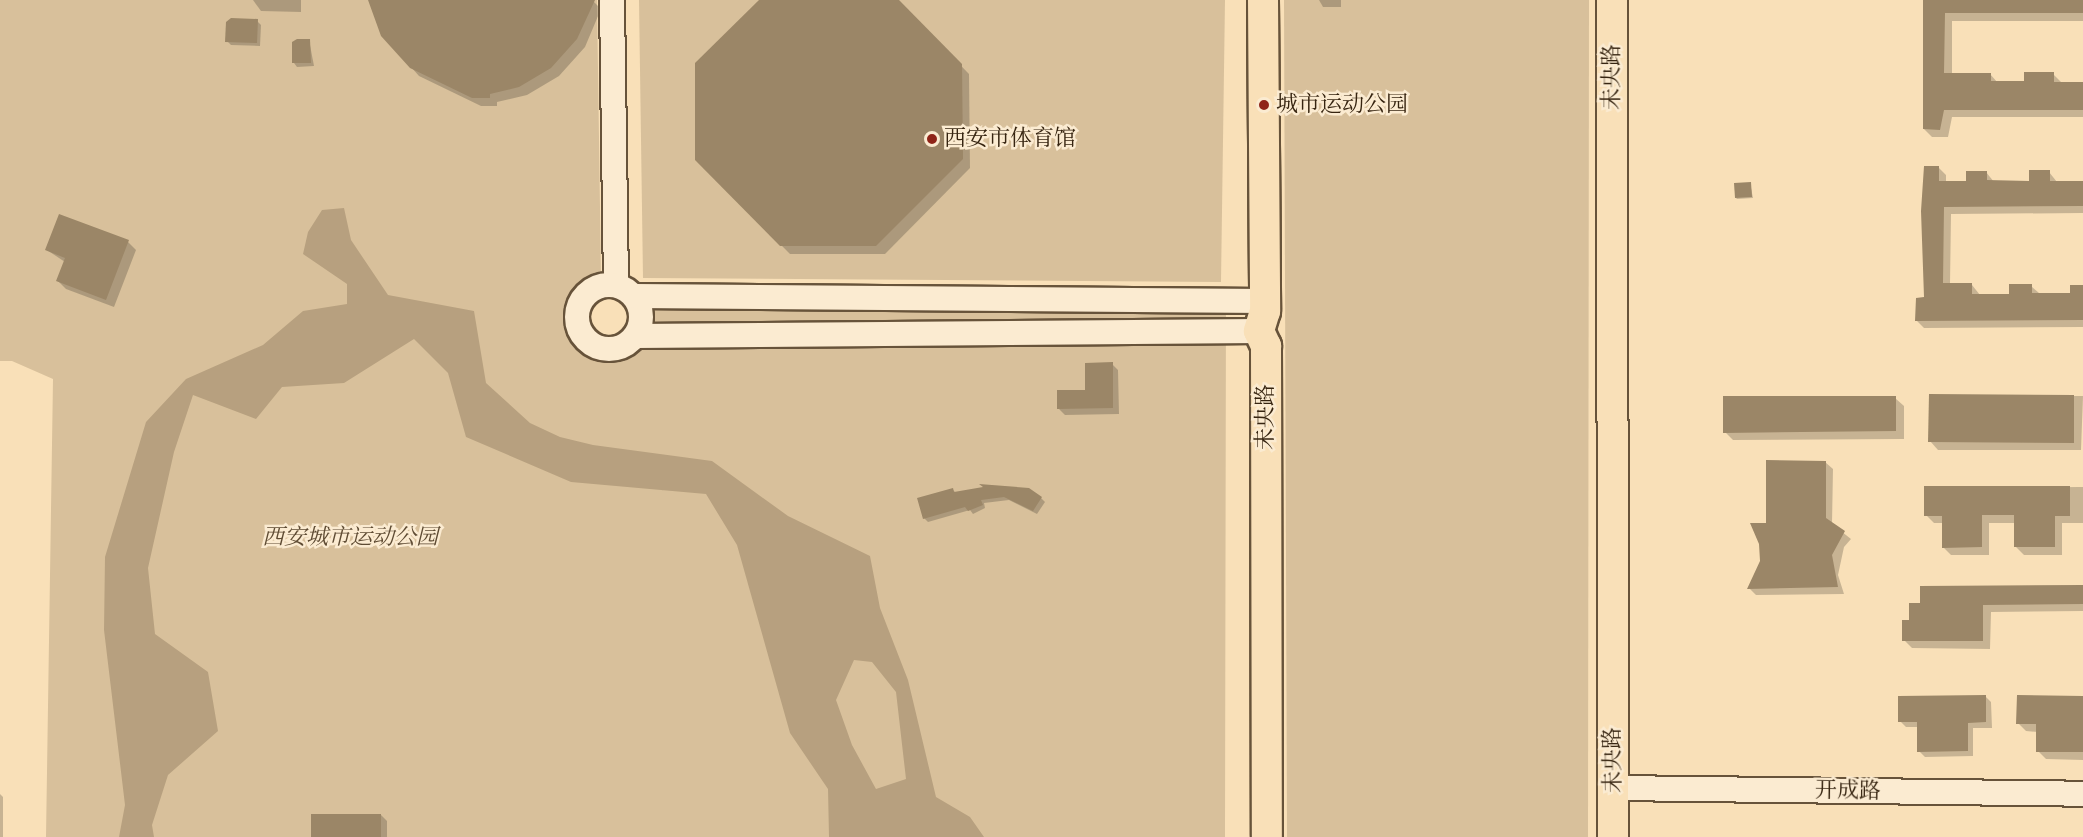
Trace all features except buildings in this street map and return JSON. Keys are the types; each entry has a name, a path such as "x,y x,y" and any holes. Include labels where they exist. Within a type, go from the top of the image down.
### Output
{"main road":[{"name":"未央路","path":"1263,0 1265,301 1259,332 1266,346 1267,837"},
{"name":"未央路","path":"1612,0 1613,837"}],"street":[{"path":"612,0 625,290 642,316 636,336"},
{"path":"1259,332 636,336 619,348 608,349 589,342 578,325 579,304 585,294 594,288 1265,301"},
{"name":"开成路","path":"1613,788 2083,794"}],"green space":[{"name":"西安城市运动公园","path":"0,0 597,0 601,276 580,289 571,307 569,331 580,346 598,355 616,355 635,348 649,328 653,290 1226,291 1225,837 46,837 53,379 12,361 0,361"},
{"name":"西安市体育馆","path":"639,0 1225,0 1221,282 643,278"},
{"path":"1284,0 1589,0 1588,837 1287,837"}],"shaded area":[{"path":"344,208 351,240 388,295 474,311 486,383 530,423 560,437 593,445 712,461 788,516 870,556 880,608 908,680 936,797 970,817 984,837 829,837 828,789 790,733 737,545 706,494 571,482 466,437 448,373 414,339 344,383 282,387 256,419 193,395 174,452 148,568 155,634 208,672 218,731 168,775 152,825 154,837 119,837 125,805 104,630 105,557 146,422 186,379 263,345 303,311 347,304 347,284 303,254 308,232 322,210","holes":["854,660 872,662 896,692 906,779 876,789 852,745 836,700"]}],"place":[{"name":"城市运动公园","path":"1264,105"},
{"name":"西安市体育馆","path":"932,139"}]}
